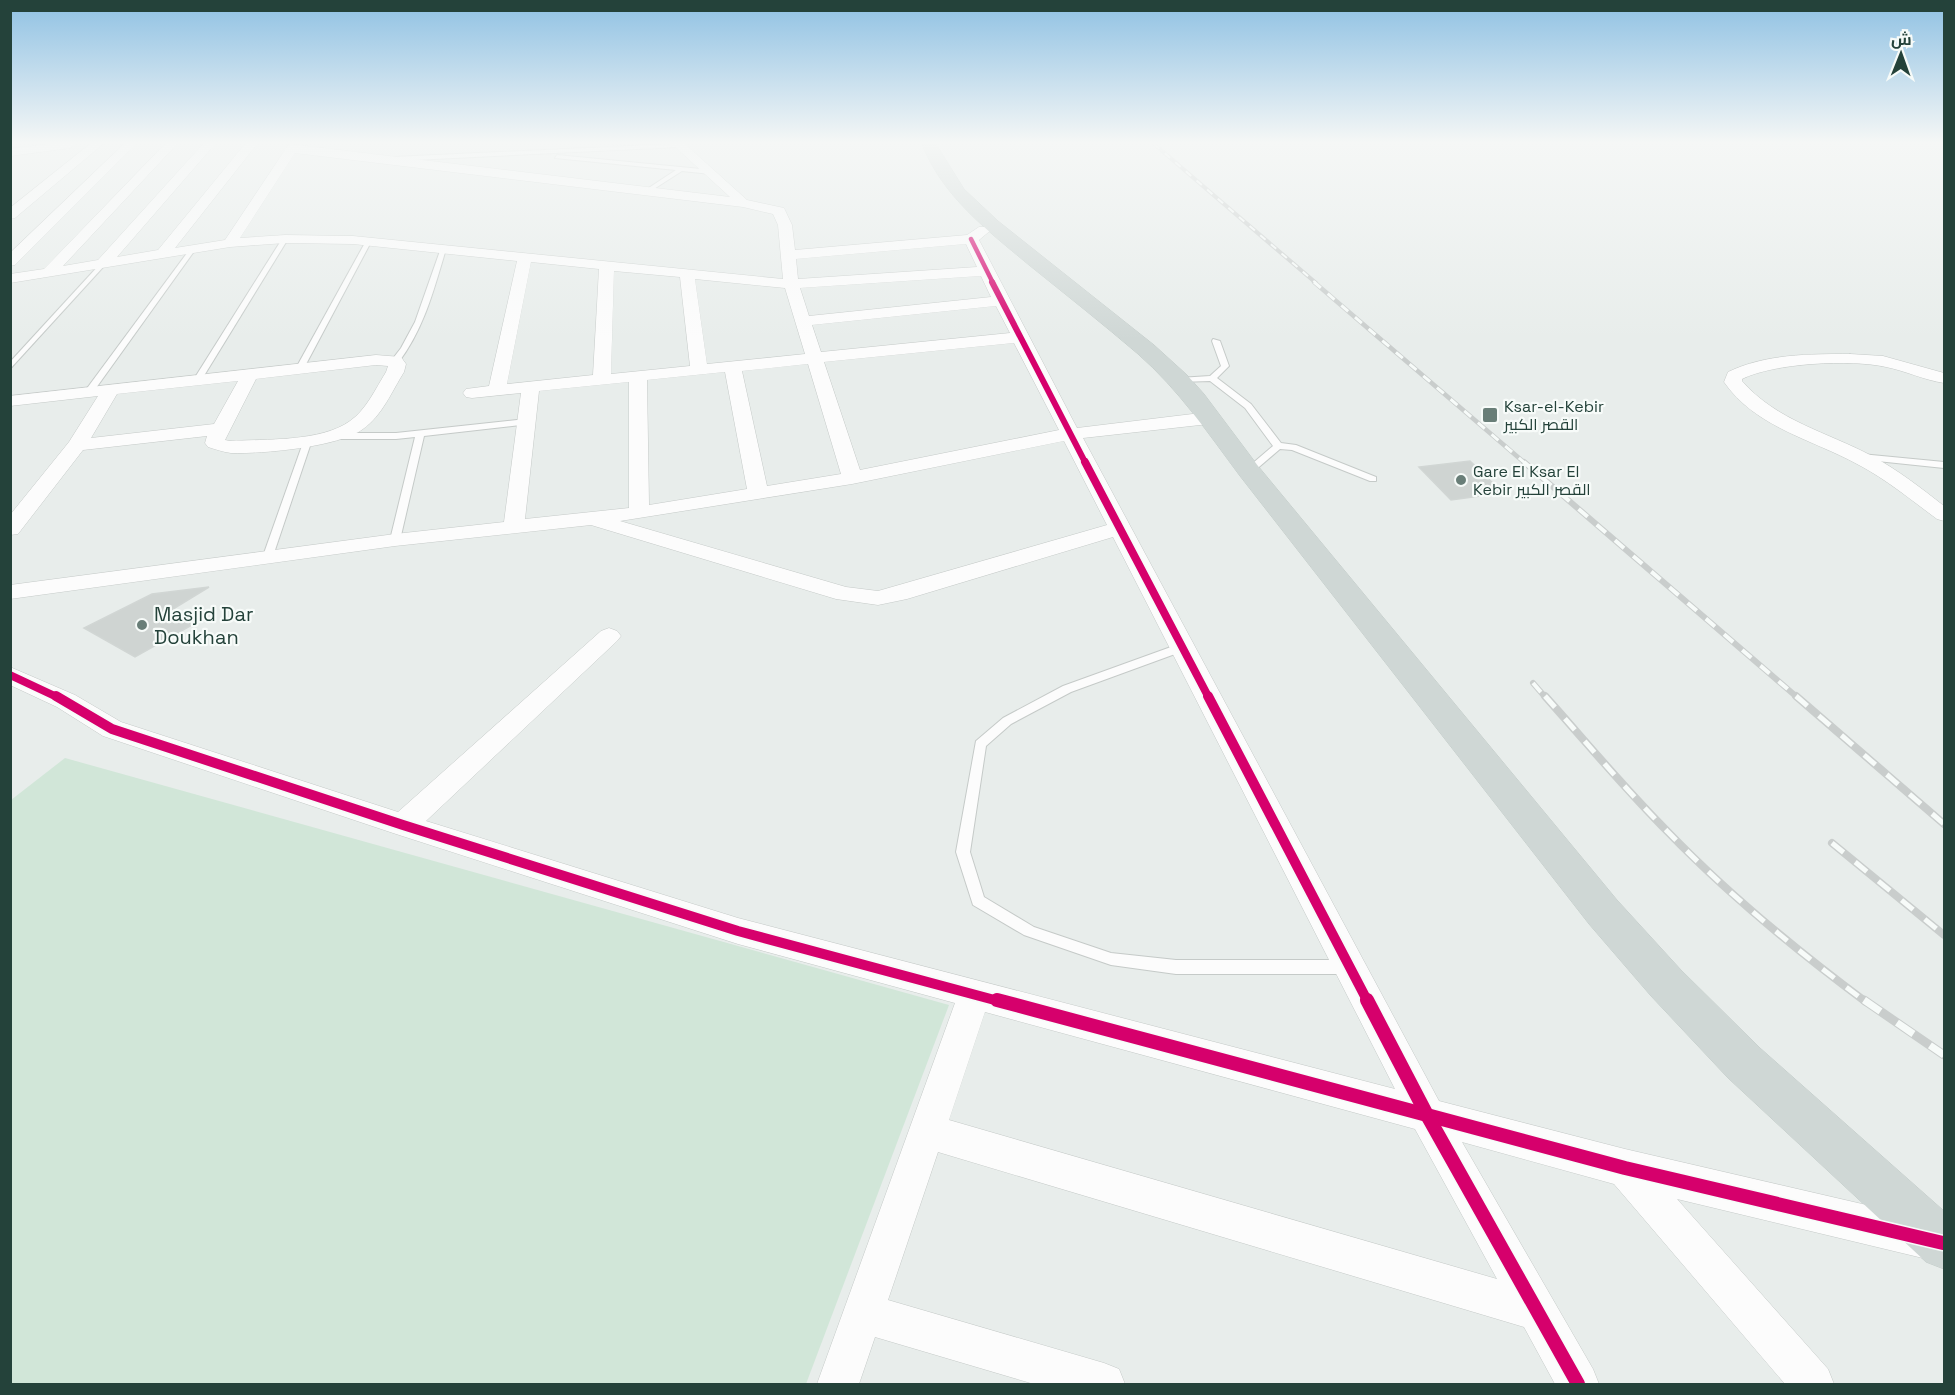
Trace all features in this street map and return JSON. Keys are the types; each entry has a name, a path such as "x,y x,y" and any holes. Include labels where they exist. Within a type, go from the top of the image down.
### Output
{"main road":[{"path":"967,209 982,232 1139,345 1179,380 1249,471 1603,912 1666,983 1753,1071 1944,1243"}],"street":[{"path":"12,214 64,209"},
{"path":"10,261 65,209"},
{"path":"48,273 109,209"},
{"path":"102,265 151,209"},
{"path":"162,255 199,209"},
{"path":"231,243 253,209"},
{"path":"770,209 779,211 785,225 791,284 852,478"},
{"path":"788,255 982,232 986,271 1001,301 1427,1115 1578,1384"},
{"path":"10,279 231,243 285,239 368,242 791,284 986,271"},
{"path":"497,390 525,258"},
{"path":"602,380 607,266"},
{"path":"687,275 699,370"},
{"path":"803,321 1001,301"},
{"path":"472,393 1020,337"},
{"path":"10,401 198,379 376,360 395,361 397,364 395,372 367,415 349,430 336,436 308,440 220,446 215,443 215,439 250,374"},
{"path":"1944,378 1883,361 1835,360 1768,365 1742,370 1734,376 1733,382 1743,395 1767,415 1857,456 1944,515"},
{"path":"733,367 758,494"},
{"path":"638,377 639,513"},
{"path":"514,527 531,387"},
{"path":"10,529 77,445 111,390"},
{"path":"10,592 394,540 639,513 852,478 1070,434 1209,418"},
{"path":"77,445 220,429"},
{"path":"588,518 672,545 862,598 899,594 1119,528"},
{"path":"404,825 609,636"},
{"path":"10,675 66,701 112,729 738,931 1625,1168 1944,1243"},
{"path":"838,1384 975,993"},
{"path":"926,1131 1537,1311"},
{"path":"1625,1168 1814,1384"},
{"path":"863,1313 1104,1384"}],"lane":[{"path":"198,379 285,239"},
{"path":"300,368 368,242"},
{"path":"395,361 408,345 417,326 443,249"},
{"path":"88,393 192,250"},
{"path":"10,368 102,265"},
{"path":"1179,380 1212,378 1225,366 1216,341"},
{"path":"1212,378 1248,406 1278,446"},
{"path":"336,436 420,434 526,422"},
{"path":"394,540 420,434"},
{"path":"268,556 308,440"},
{"path":"1249,471 1278,446 1293,447 1372,479"},
{"path":"1857,456 1944,465"},
{"path":"1182,647 1067,689 1007,721 980,744 963,852 978,901 1029,931 1111,959 1176,967 1349,967"}],"green space":[{"path":"65,758 949,1005 806,1384 11,1384 11,800"}],"building":[{"name":"Gare El Ksar El Kebir القصر الكبير","path":"1470,461 1503,493 1451,500 1419,467"},
{"name":"Masjid Dar Doukhan","path":"209,587 173,609 199,621 135,657 84,628 152,594"}],"railway":[{"path":"1230,209 1316,283"},
{"path":"1314,282 1526,464"},
{"path":"1524,462 1798,698"},
{"path":"1533,683 1546,698"},
{"path":"1545,696 1636,799 1714,877 1763,921 1866,1002"},
{"path":"1796,696 1944,824"},
{"path":"1832,843 1944,935"},
{"path":"1864,1000 1944,1055"}],"cycle path":[{"path":"971,239 1001,301 1427,1115 1578,1384"},
{"path":"10,675 66,701 112,729 403,825 738,931 1625,1168 1943,1243"}],"place":[{"name":"Ksar-el-Kebir القصر الكبير","path":"1490,415"},
{"name":"Gare El Ksar El Kebir القصر الكبير","path":"1461,480"},
{"name":"Masjid Dar Doukhan","path":"142,625"}]}
